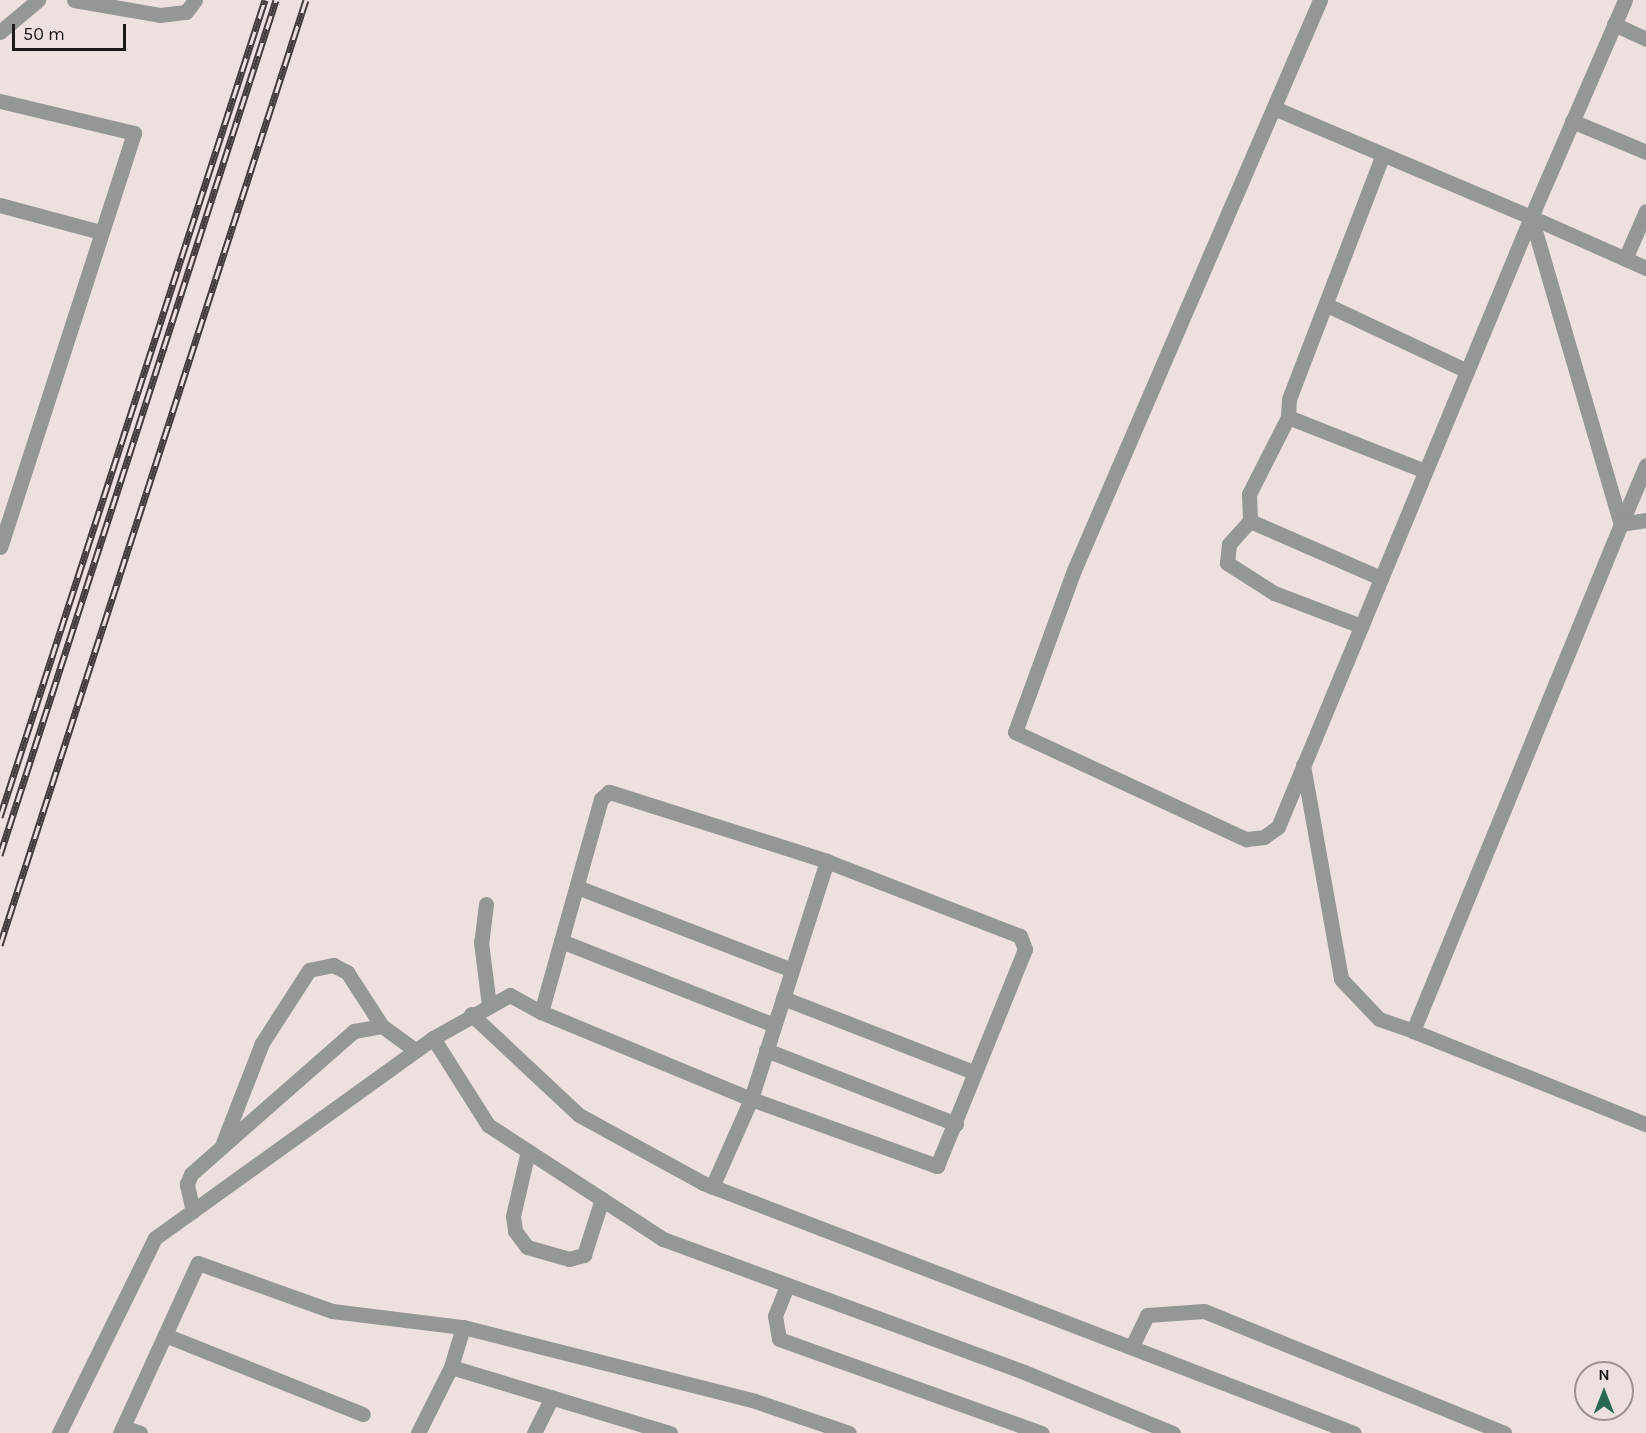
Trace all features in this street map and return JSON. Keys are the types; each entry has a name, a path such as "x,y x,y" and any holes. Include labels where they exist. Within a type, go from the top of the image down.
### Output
{"street":[{"path":"0,33 16,24 38,0"},
{"path":"74,0 160,15 186,12 195,0"},
{"path":"1320,0 1074,570 1016,732 1246,838 1264,837 1278,827 1531,217 1625,0"},
{"path":"1614,24 1646,39"},
{"path":"0,101 134,133 99,232 0,547"},
{"path":"1274,108 1646,268"},
{"path":"1572,121 1646,152"},
{"path":"1361,626 1274,593 1227,563 1228,544 1250,521 1249,494 1288,417 1289,399 1327,305 1383,154"},
{"path":"0,222 2,205 99,232"},
{"path":"1625,259 1646,211"},
{"path":"1531,217 1621,524"},
{"path":"1327,305 1467,371"},
{"path":"1288,417 1425,471"},
{"path":"1413,1032 1646,465"},
{"path":"1621,524 1646,520"},
{"path":"1250,521 1381,578"},
{"path":"1304,765 1341,979 1379,1019 1646,1124"},
{"path":"59,1433 155,1239 415,1050 471,1014 510,995 541,1012 751,1099 926,1167 937,1166 945,1159 974,1072 1023,961 1020,936 827,861 618,791 601,799 541,1012"},
{"path":"712,1187 751,1099 827,861"},
{"path":"577,886 792,970"},
{"path":"486,904 481,942 489,1005"},
{"path":"561,940 774,1025"},
{"path":"222,1146 262,1043 309,970 333,965 347,972 382,1026 415,1050"},
{"path":"783,998 974,1072"},
{"path":"471,1014 579,1115 712,1187 1132,1346 1354,1433"},
{"path":"193,1211 187,1184 191,1174 354,1031 382,1026"},
{"path":"433,1038 488,1125 663,1239 1173,1433"},
{"path":"766,1050 956,1124"},
{"path":"528,1151 513,1216 515,1231 527,1247 569,1259 584,1255 602,1199"},
{"path":"140,1433 121,1430 198,1263 332,1311 463,1327 754,1401 849,1433"},
{"path":"787,1286 775,1316 779,1340 1042,1433"},
{"path":"1132,1346 1147,1315 1204,1311 1504,1433"},
{"path":"418,1433 451,1367 463,1327"},
{"path":"165,1335 363,1414"},
{"path":"451,1367 670,1433"},
{"path":"534,1433 552,1397"}],"railway":[{"path":"0,817 265,0"},
{"path":"0,855 276,0"},
{"path":"0,945 306,0"}]}
